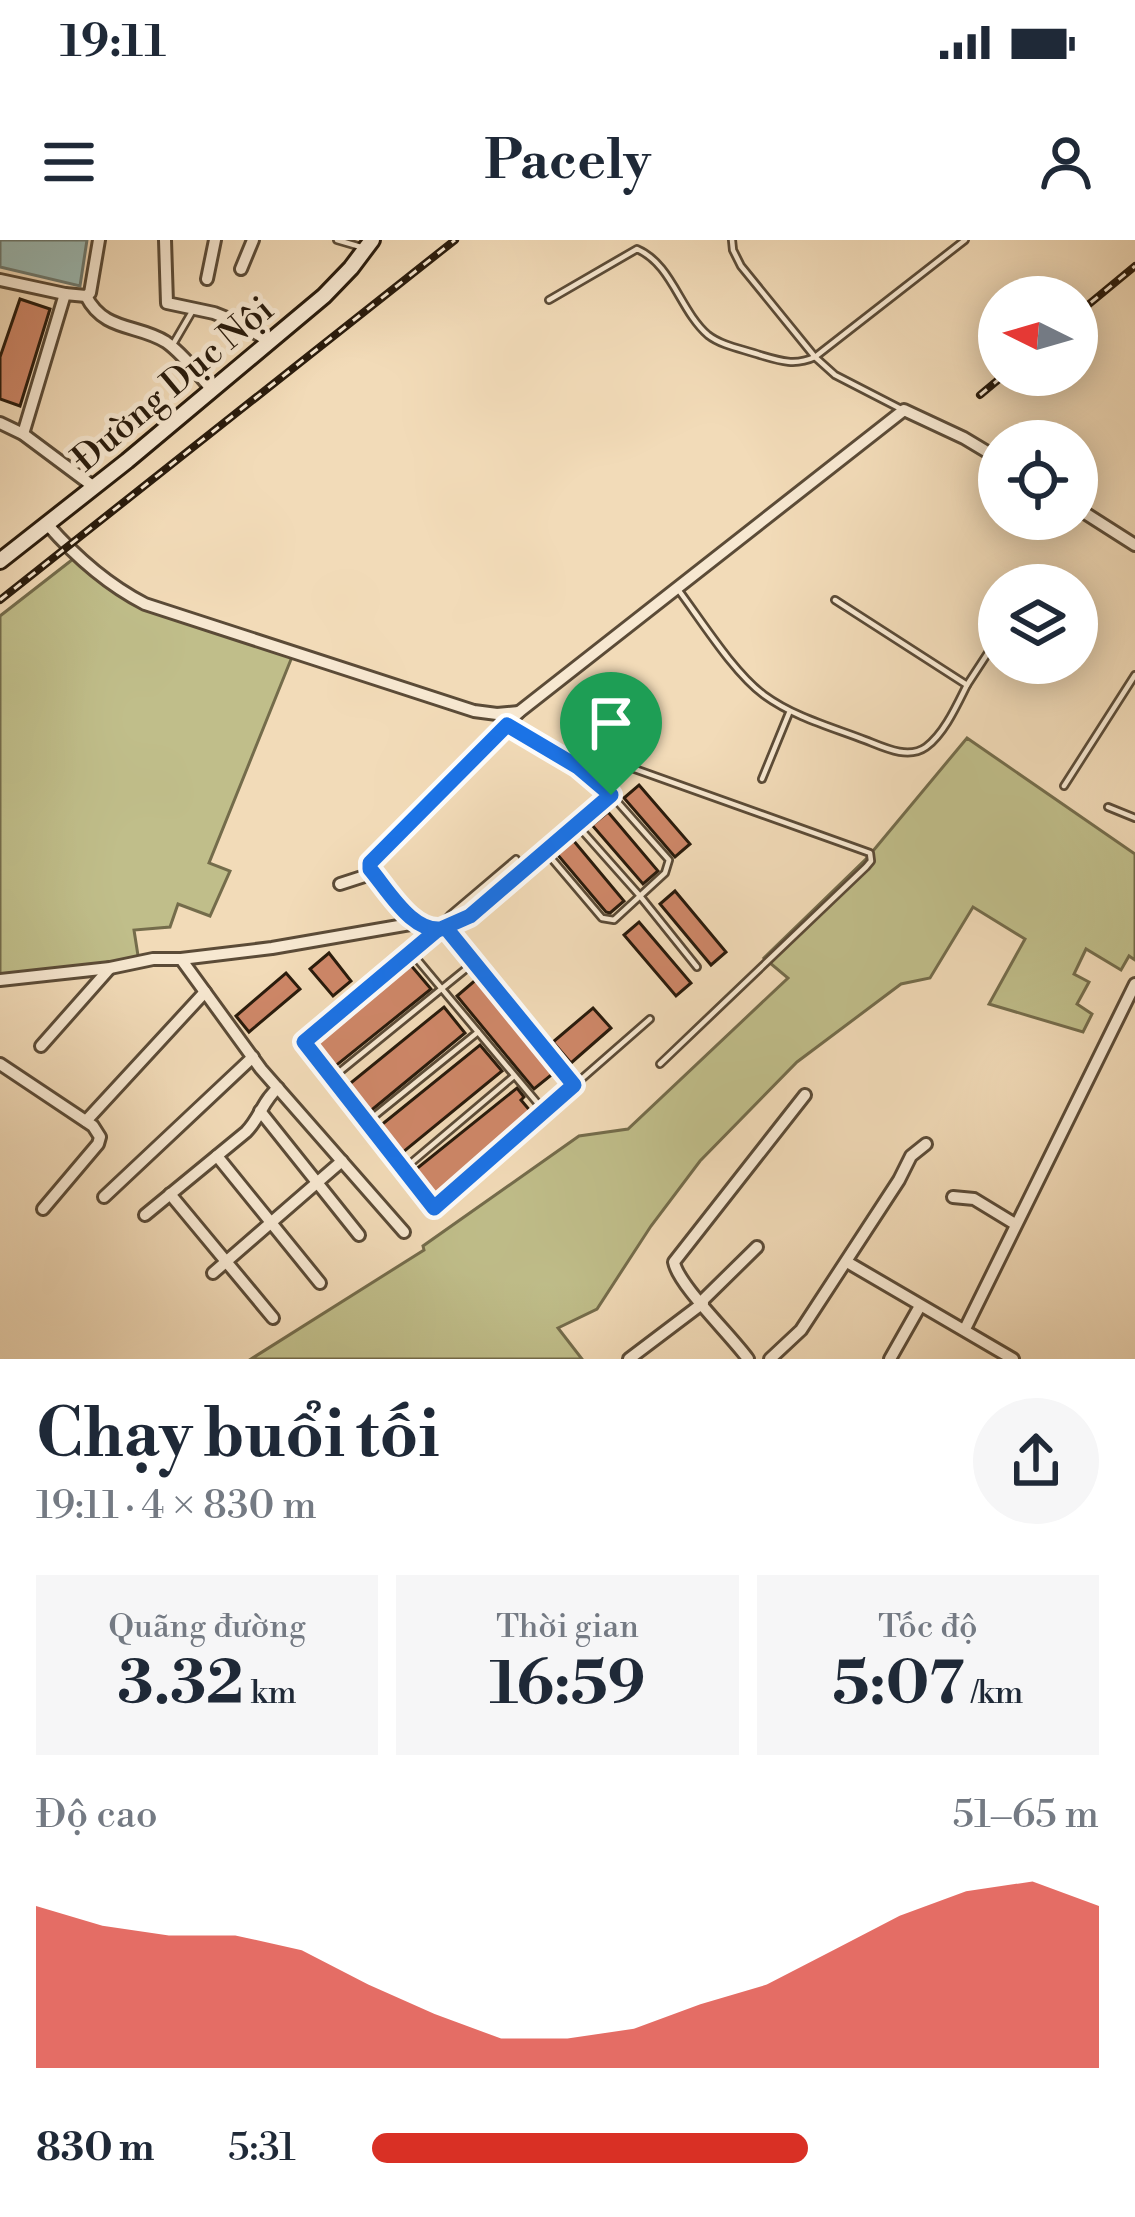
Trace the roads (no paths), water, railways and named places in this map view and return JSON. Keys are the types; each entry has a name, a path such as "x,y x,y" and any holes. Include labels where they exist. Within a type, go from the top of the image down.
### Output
{"street":[{"path":"86,296 92,288 98,240"},
{"path":"165,240 167,303 239,323 270,342"},
{"path":"207,279 215,240"},
{"path":"241,269 253,240"},
{"name":"Đường Dục Nội","path":"0,561 324,296 369,244"},
{"path":"0,280 86,296"},
{"path":"23,434 65,294"},
{"path":"86,296 105,318 172,346 212,390"},
{"path":"416,923 369,866 371,860 519,712 904,410 978,447"},
{"path":"0,423 23,434 94,487"},
{"path":"1098,521 1135,545"},
{"path":"47,524 87,564 145,604 474,711 519,712"},
{"path":"340,884 374,873"},
{"path":"0,980 272,948 416,923"},
{"path":"181,959 278,1088 404,1232"},
{"path":"41,1046 110,968"},
{"path":"964,1329 1135,984"},
{"path":"86,1121 205,992"},
{"path":"104,1197 253,1057"},
{"path":"0,1064 99,1132 100,1141 43,1209"},
{"path":"145,1215 254,1124 278,1088"},
{"path":"748,1359 676,1275 674,1262 805,1095"},
{"path":"260,1111 359,1235"},
{"path":"770,1359 801,1330 911,1156 926,1144"},
{"path":"217,1156 320,1283"},
{"path":"213,1273 342,1161"},
{"path":"170,1194 273,1318"},
{"path":"953,1197 974,1199 1015,1224"},
{"path":"629,1359 702,1303 757,1247"},
{"path":"847,1262 1013,1359"},
{"path":"890,1359 920,1306"}],"lane":[{"path":"337,240 369,244"},
{"path":"732,240 741,266 814,357 836,375 904,410"},
{"path":"549,300 637,249 652,258 710,337 788,362 806,361 965,240"},
{"path":"172,346 194,309"},
{"path":"676,589 763,694 790,711 907,753 926,748 940,732 978,669"},
{"path":"835,600 967,686"},
{"path":"1064,786 1135,675"},
{"path":"762,779 790,711"},
{"path":"507,725 578,767 611,795 669,860 665,873 614,920 602,918 546,851"},
{"path":"550,749 604,758 870,854 866,867 660,1064"},
{"path":"416,923 436,931 470,916 611,795"},
{"path":"1108,808 1135,818"},
{"path":"577,825 697,967"},
{"path":"516,859 304,1042 434,1208 650,1018"},
{"path":"446,928 574,1085"},
{"path":"411,952 545,1112"},
{"path":"332,1078 473,963"},
{"path":"367,1122 478,1032"},
{"path":"404,1169 514,1076"}],"water":[{"path":"0,240 87,240 80,286 0,267"}],"railway":[{"path":"0,600 455,240"},
{"path":"1098,297 1135,266"}]}
